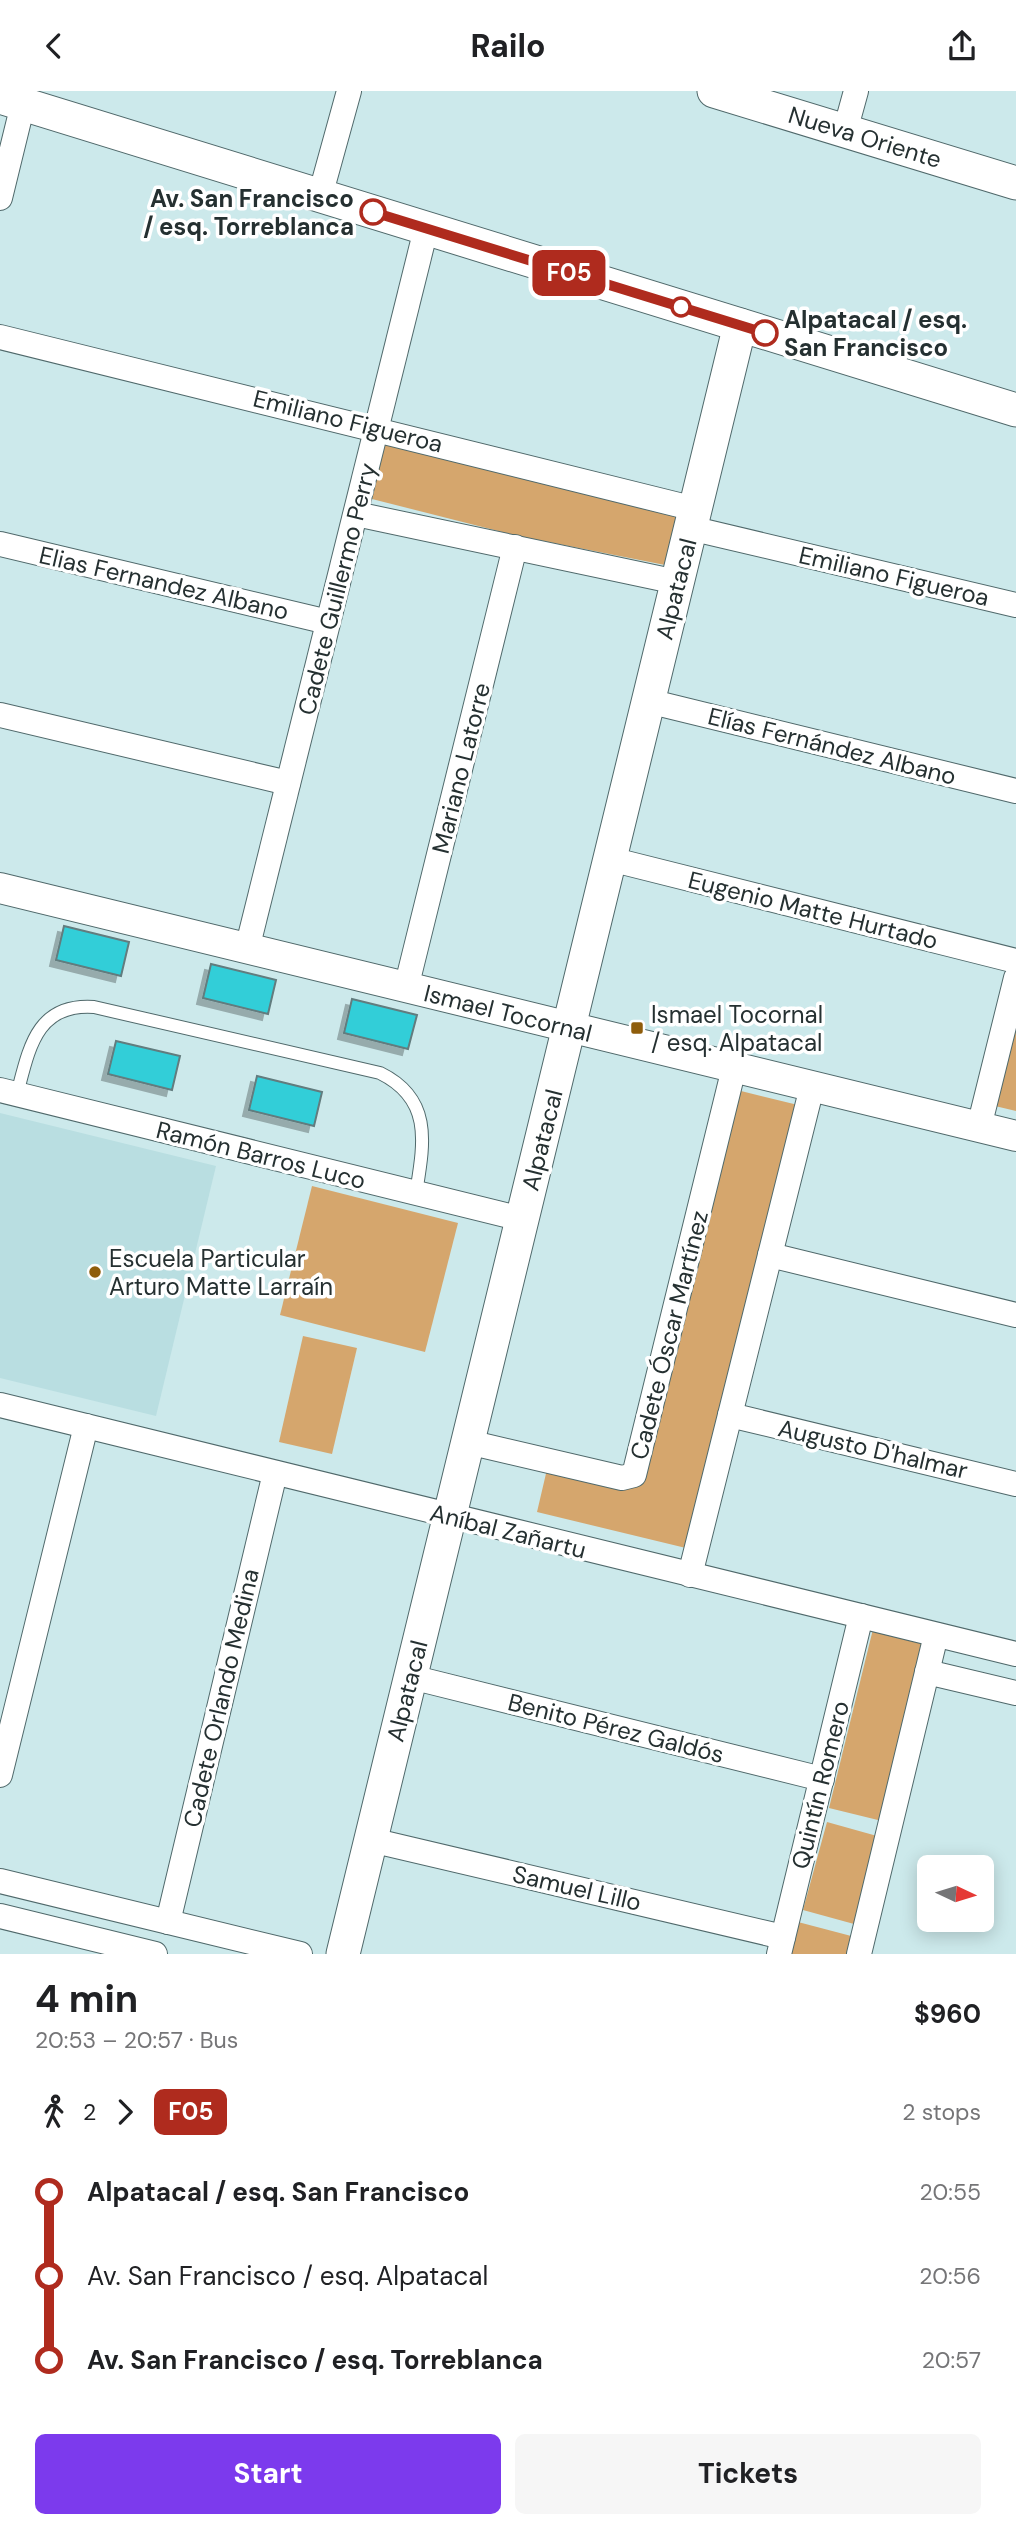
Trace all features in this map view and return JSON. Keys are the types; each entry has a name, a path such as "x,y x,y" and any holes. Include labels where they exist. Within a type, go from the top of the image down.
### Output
{"main road":[{"name":"Nueva Oriente","path":"714,91 1016,183"},
{"path":"12,100 1016,411"},
{"name":"Alpatacal","path":"343,1954 740,325"}],"street":[{"path":"320,196 349,91"},
{"path":"845,131 856,91"},
{"path":"0,198 12,100"},
{"name":"Cadete Guillermo Perry","path":"247,949 426,229"},
{"name":"Emiliano Figueroa","path":"0,337 377,428 693,519 1016,605"},
{"path":"356,514 677,582"},
{"name":"Elias Fernandez Albano","path":"0,544 328,622"},
{"name":"Mariano Latorre","path":"406,988 515,547"},
{"name":"Elías Fernández Albano","path":"648,702 1016,791"},
{"path":"0,715 288,783"},
{"name":"Eugenio Matte Hurtado","path":"610,859 1016,961"},
{"name":"Ismael Tocornal","path":"0,888 1016,1136"},
{"path":"979,1127 1016,978"},
{"name":"Cadete Óscar Martínez","path":"468,1442 622,1479 634,1475 734,1068"},
{"path":"690,1575 812,1087"},
{"name":"Ramón Barros Luco","path":"8,1092 523,1219"},
{"path":"770,1255 1016,1315"},
{"name":"Aníbal Zañartu","path":"0,1405 1016,1654"},
{"name":"Augusto D'halmar","path":"730,1415 1016,1483"},
{"path":"0,1775 86,1426"},
{"name":"Cadete Orlando Medina","path":"168,1922 275,1473"},
{"name":"Quintín Romero","path":"781,1946 861,1616"},
{"path":"859,1954 936,1635"},
{"path":"927,1672 1016,1693"},
{"name":"Benito Pérez Galdós","path":"411,1677 822,1779"},
{"name":"Samuel Lillo","path":"371,1840 781,1946"},
{"path":"0,1881 300,1954"},
{"path":"0,1916 155,1954"}],"lane":[{"path":"8,1092 36,1033 50,1019 74,1006 94,1007 380,1073 397,1081 413,1098 421,1122 423,1148 416,1193"}],"shaded area":[{"path":"385,441 679,514 665,565 518,536 372,499"},
{"path":"1016,1024 1016,1111 995,1106"},
{"path":"733,1089 798,1105 690,1549 537,1512 548,1465 635,1487"},
{"name":"Escuela Particular Arturo Matte Larraín","path":"0,1113 216,1166 156,1416 0,1378"},
{"path":"312,1186 458,1223 425,1352 280,1315"},
{"path":"303,1336 357,1348 332,1454 279,1442"},
{"path":"874,1625 927,1638 882,1821 829,1808"},
{"path":"827,1822 877,1836 854,1924 803,1910"},
{"path":"798,1922 855,1937 850,1954 790,1954"}],"building":[{"path":"64,926 129,942 121,976 56,960"},
{"path":"211,964 276,980 268,1014 203,998"},
{"path":"352,999 417,1015 408,1049 344,1033"},
{"path":"116,1041 180,1056 172,1090 108,1074"},
{"path":"257,1076 322,1092 314,1126 249,1110"}],"bus line":[{"name":"F05","path":"373,212 765,333"}],"place":[{"name":"Av. San Francisco / esq. Torreblanca","path":"373,212"},
{"name":"Alpatacal / esq. San Francisco","path":"765,333"},
{"name":"Ismael Tocornal / esq. Alpatacal","path":"637,1028"},
{"name":"Escuela Particular Arturo Matte Larraín","path":"95,1272"}]}
